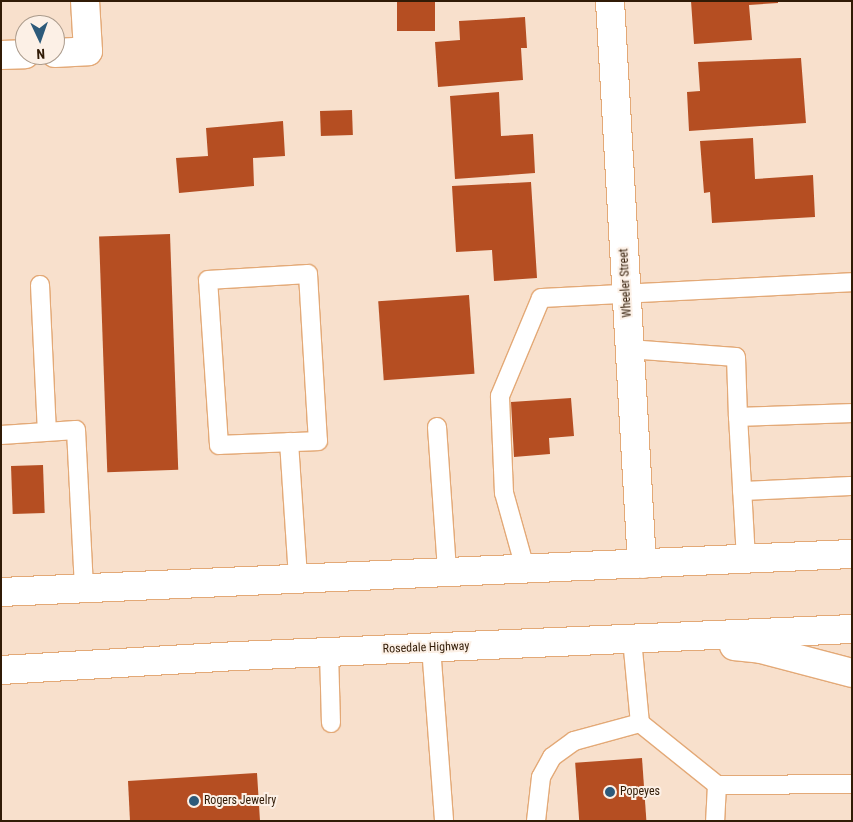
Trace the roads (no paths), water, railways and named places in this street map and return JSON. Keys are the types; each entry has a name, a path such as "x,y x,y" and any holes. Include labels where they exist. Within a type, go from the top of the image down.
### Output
{"main road":[{"path":"65,52 88,51 85,1"},
{"name":"Wheeler Street","path":"610,1 642,564"},
{"path":"1,56 15,55"},
{"path":"1,592 852,554"},
{"name":"Rosedale Highway","path":"1,670 329,652 852,628"},
{"path":"641,638 761,649 852,673"}],"lane":[{"path":"308,274 318,441 290,442 218,445 208,280 308,274"},
{"path":"525,568 504,493 500,396 541,298 852,282"},
{"path":"40,285 47,431"},
{"path":"629,349 736,357 746,559"},
{"path":"738,417 852,413"},
{"path":"438,427 447,571"},
{"path":"1,436 76,430 84,588"},
{"path":"290,442 298,578"},
{"path":"742,491 852,486"},
{"path":"640,723 641,638"},
{"path":"431,647 444,821"},
{"path":"329,652 331,723"},
{"path":"640,723 717,785 852,784"},
{"path":"536,821 541,777 552,757 574,741 640,723"},
{"path":"715,821 717,785"}],"place":[{"name":"Popeyes","path":"610,792"},
{"name":"Rogers Jewelry","path":"194,801"}]}
